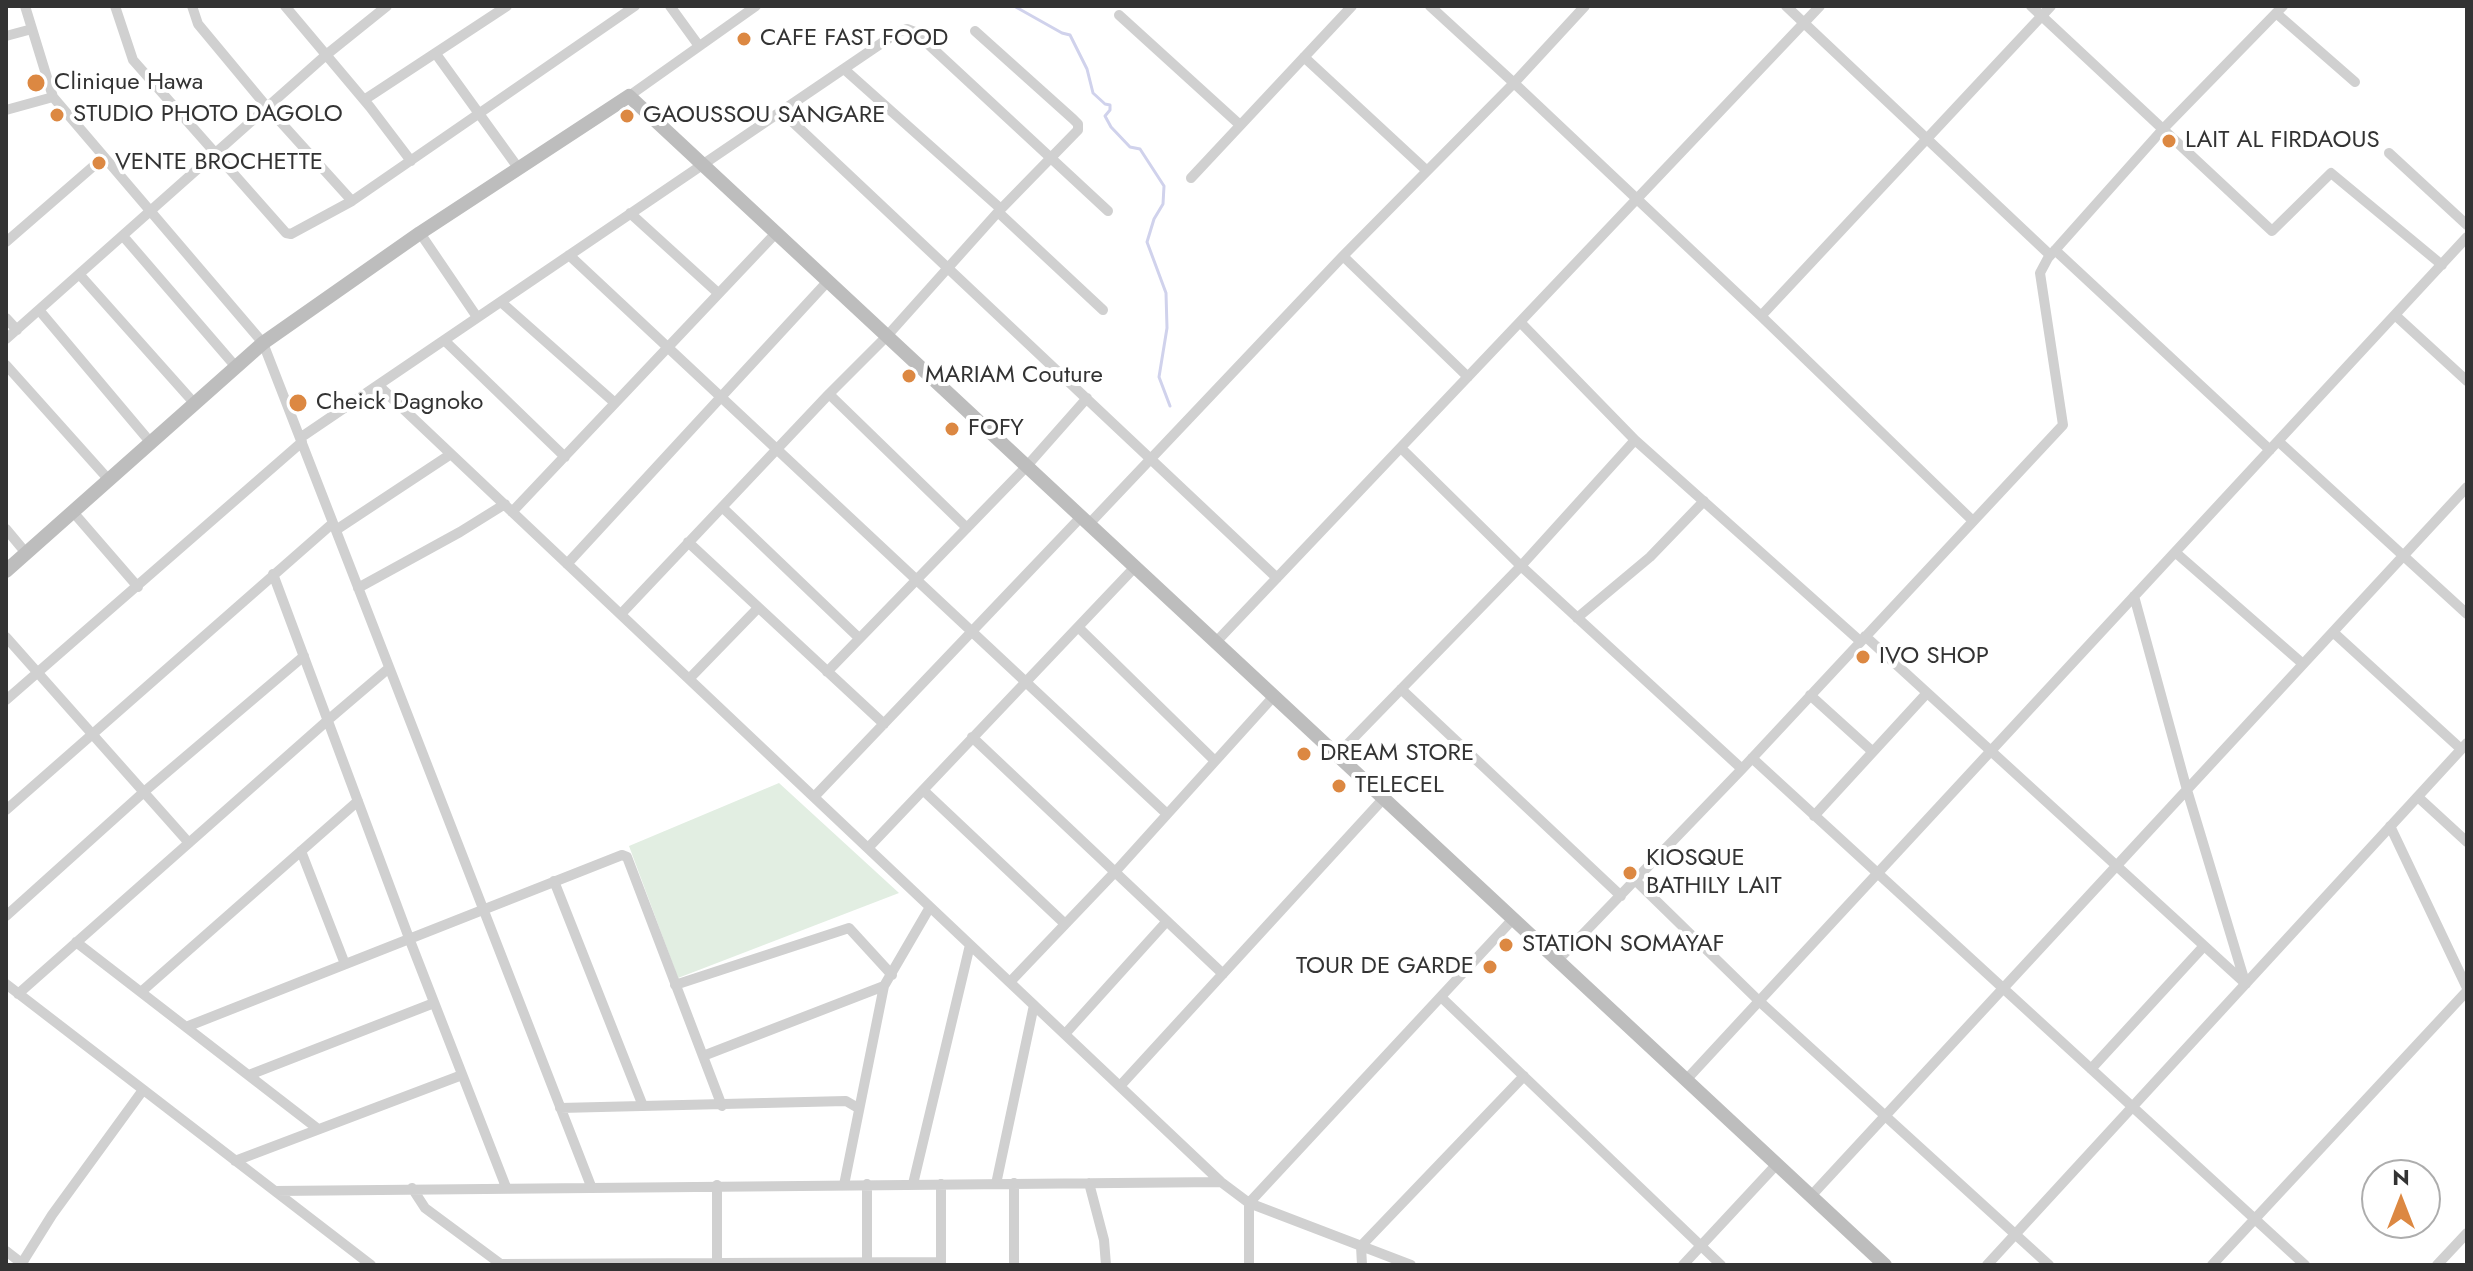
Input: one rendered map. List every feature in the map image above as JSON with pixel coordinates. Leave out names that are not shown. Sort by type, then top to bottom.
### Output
[{"type":"main road","points":[[6,571],[263,343],[420,233],[629,96],[1885,1265]]},
{"type":"street","points":[[25,6],[53,97],[263,343],[591,1186]]},
{"type":"street","points":[[115,6],[133,60],[286,233],[296,232],[352,201],[635,6]]},
{"type":"street","points":[[192,6],[198,24],[267,107],[352,201]]},
{"type":"street","points":[[285,6],[411,161]]},
{"type":"street","points":[[6,339],[326,55],[387,6]]},
{"type":"street","points":[[364,100],[507,6]]},
{"type":"street","points":[[670,6],[699,46]]},
{"type":"street","points":[[629,96],[756,6]]},
{"type":"street","points":[[1191,178],[1352,6]]},
{"type":"street","points":[[1430,6],[1761,316],[1973,521]]},
{"type":"street","points":[[814,797],[972,632],[1151,459],[1585,6]]},
{"type":"street","points":[[1786,6],[2053,252],[2467,614]]},
{"type":"street","points":[[1216,642],[1820,6]]},
{"type":"street","points":[[2031,6],[2272,231],[2331,173],[2442,265]]},
{"type":"street","points":[[1761,316],[2051,6]]},
{"type":"street","points":[[1558,960],[1742,769],[2063,425],[2040,273],[2053,252],[2163,129],[2279,10],[2355,82]]},
{"type":"street","points":[[1119,15],[1240,125]]},
{"type":"street","points":[[6,36],[32,29]]},
{"type":"street","points":[[6,700],[138,587],[301,440],[898,32],[907,29],[915,32],[1108,211]]},
{"type":"street","points":[[621,614],[887,336],[999,210],[1078,130],[1078,124],[975,31]]},
{"type":"street","points":[[436,54],[519,169]]},
{"type":"street","points":[[1304,57],[1426,170]]},
{"type":"street","points":[[844,69],[1103,310]]},
{"type":"street","points":[[6,110],[53,97]]},
{"type":"street","points":[[781,111],[1277,578]]},
{"type":"street","points":[[2389,153],[2467,225]]},
{"type":"street","points":[[6,242],[104,157]]},
{"type":"street","points":[[630,213],[718,293]]},
{"type":"street","points":[[420,233],[477,317]]},
{"type":"street","points":[[358,588],[508,508],[565,457],[776,233]]},
{"type":"street","points":[[123,236],[236,367]]},
{"type":"street","points":[[1686,1080],[2467,237]]},
{"type":"street","points":[[569,255],[1167,814]]},
{"type":"street","points":[[1343,256],[1468,377]]},
{"type":"street","points":[[80,275],[195,404]]},
{"type":"street","points":[[567,564],[828,281]]},
{"type":"street","points":[[501,302],[615,403]]},
{"type":"street","points":[[39,310],[151,443]]},
{"type":"street","points":[[2395,315],[2467,381]]},
{"type":"street","points":[[6,318],[17,330]]},
{"type":"street","points":[[1520,322],[1635,440],[1927,693],[2246,984]]},
{"type":"street","points":[[444,340],[565,457]]},
{"type":"street","points":[[6,365],[109,480]]},
{"type":"street","points":[[378,385],[1221,1182],[1249,1203],[1411,1265]]},
{"type":"street","points":[[829,394],[967,528]]},
{"type":"street","points":[[827,672],[1026,467],[1087,398]]},
{"type":"street","points":[[1337,755],[1521,566],[1635,440]]},
{"type":"street","points":[[1401,448],[1521,566],[1742,769]]},
{"type":"street","points":[[6,810],[273,574],[334,527],[451,454]]},
{"type":"street","points":[[1811,1196],[2467,487]]},
{"type":"street","points":[[1577,618],[1650,557],[1704,501]]},
{"type":"street","points":[[722,507],[859,638]]},
{"type":"street","points":[[73,512],[138,587]]},
{"type":"street","points":[[6,529],[26,553]]},
{"type":"street","points":[[688,542],[884,724]]},
{"type":"street","points":[[2175,552],[2303,664]]},
{"type":"street","points":[[868,848],[1135,567]]},
{"type":"street","points":[[273,574],[506,1187]]},
{"type":"street","points":[[2134,596],[2187,790],[2246,984]]},
{"type":"street","points":[[689,679],[758,608]]},
{"type":"street","points":[[1078,627],[1215,761]]},
{"type":"street","points":[[1987,1265],[2464,746],[2333,632]]},
{"type":"street","points":[[6,637],[189,843]]},
{"type":"street","points":[[6,916],[145,791],[304,656]]},
{"type":"street","points":[[18,994],[389,668]]},
{"type":"street","points":[[1401,689],[1621,896]]},
{"type":"street","points":[[1814,816],[1927,693]]},
{"type":"street","points":[[1810,695],[1873,752]]},
{"type":"street","points":[[1010,982],[1115,872],[1274,696]]},
{"type":"street","points":[[972,737],[1223,974]]},
{"type":"street","points":[[1752,758],[2305,1265]]},
{"type":"street","points":[[923,790],[1064,923]]},
{"type":"street","points":[[2418,797],[2467,842]]},
{"type":"street","points":[[1120,1086],[1384,798]]},
{"type":"street","points":[[141,992],[358,801]]},
{"type":"street","points":[[2212,1265],[2467,989],[2390,826]]},
{"type":"street","points":[[301,851],[345,964]]},
{"type":"street","points":[[186,1027],[616,856],[627,857],[722,1106]]},
{"type":"street","points":[[554,881],[643,1106]]},
{"type":"street","points":[[1636,881],[1759,1001],[2049,1265]]},
{"type":"street","points":[[844,1185],[884,986],[930,907]]},
{"type":"street","points":[[1249,1265],[1249,1203],[1513,919]]},
{"type":"street","points":[[1065,1034],[1167,921]]},
{"type":"street","points":[[675,985],[849,928],[892,975]]},
{"type":"street","points":[[76,942],[318,1129]]},
{"type":"street","points":[[913,1184],[970,945]]},
{"type":"street","points":[[2091,1069],[2204,946]]},
{"type":"street","points":[[6,984],[371,1265]]},
{"type":"street","points":[[703,1056],[884,986]]},
{"type":"street","points":[[1441,997],[1721,1265]]},
{"type":"street","points":[[249,1075],[434,1003]]},
{"type":"street","points":[[996,1184],[1034,1005]]},
{"type":"street","points":[[235,1161],[462,1075]]},
{"type":"street","points":[[1362,1265],[1361,1246],[1524,1076]]},
{"type":"street","points":[[6,1251],[23,1264],[52,1215],[143,1090]]},
{"type":"street","points":[[560,1108],[846,1101],[858,1108]]},
{"type":"street","points":[[1683,1265],[1777,1164]]},
{"type":"street","points":[[275,1191],[1221,1182]]},
{"type":"street","points":[[1014,1183],[1014,1265]]},
{"type":"street","points":[[1089,1183],[1104,1240],[1106,1265]]},
{"type":"street","points":[[867,1184],[867,1264]]},
{"type":"street","points":[[412,1188],[425,1208],[502,1265],[941,1264],[941,1184]]},
{"type":"street","points":[[717,1185],[717,1263]]},
{"type":"street","points":[[2437,1265],[2467,1233]]},
{"type":"street","points":[[351,1250],[351,1265]]},
{"type":"shaded area","points":[[779,783],[899,893],[678,978],[629,846]]},
{"type":"waterway","points":[[1014,6],[1070,35],[1087,69],[1093,93],[1110,105],[1105,116],[1111,127],[1130,147],[1140,149],[1164,186],[1163,204],[1154,219],[1147,242],[1166,293],[1167,328],[1159,377],[1170,406]]},
{"type":"place","name":"CAFE FAST FOOD","points":[[744,39]]},
{"type":"place","name":"Clinique Hawa","points":[[36,83]]},
{"type":"place","name":"STUDIO PHOTO DAGOLO","points":[[57,115]]},
{"type":"place","name":"GAOUSSOU SANGARE","points":[[627,116]]},
{"type":"place","name":"LAIT AL FIRDAOUS","points":[[2169,141]]},
{"type":"place","name":"VENTE BROCHETTE","points":[[99,163]]},
{"type":"place","name":"MARIAM Couture","points":[[909,376]]},
{"type":"place","name":"Cheick Dagnoko","points":[[298,403]]},
{"type":"place","name":"FOFY","points":[[952,429]]},
{"type":"place","name":"IVO SHOP","points":[[1863,657]]},
{"type":"place","name":"DREAM STORE","points":[[1304,754]]},
{"type":"place","name":"TELECEL","points":[[1339,786]]},
{"type":"place","name":"KIOSQUE BATHILY LAIT","points":[[1630,873]]},
{"type":"place","name":"STATION SOMAYAF","points":[[1506,945]]},
{"type":"place","name":"TOUR DE GARDE","points":[[1490,967]]}]
